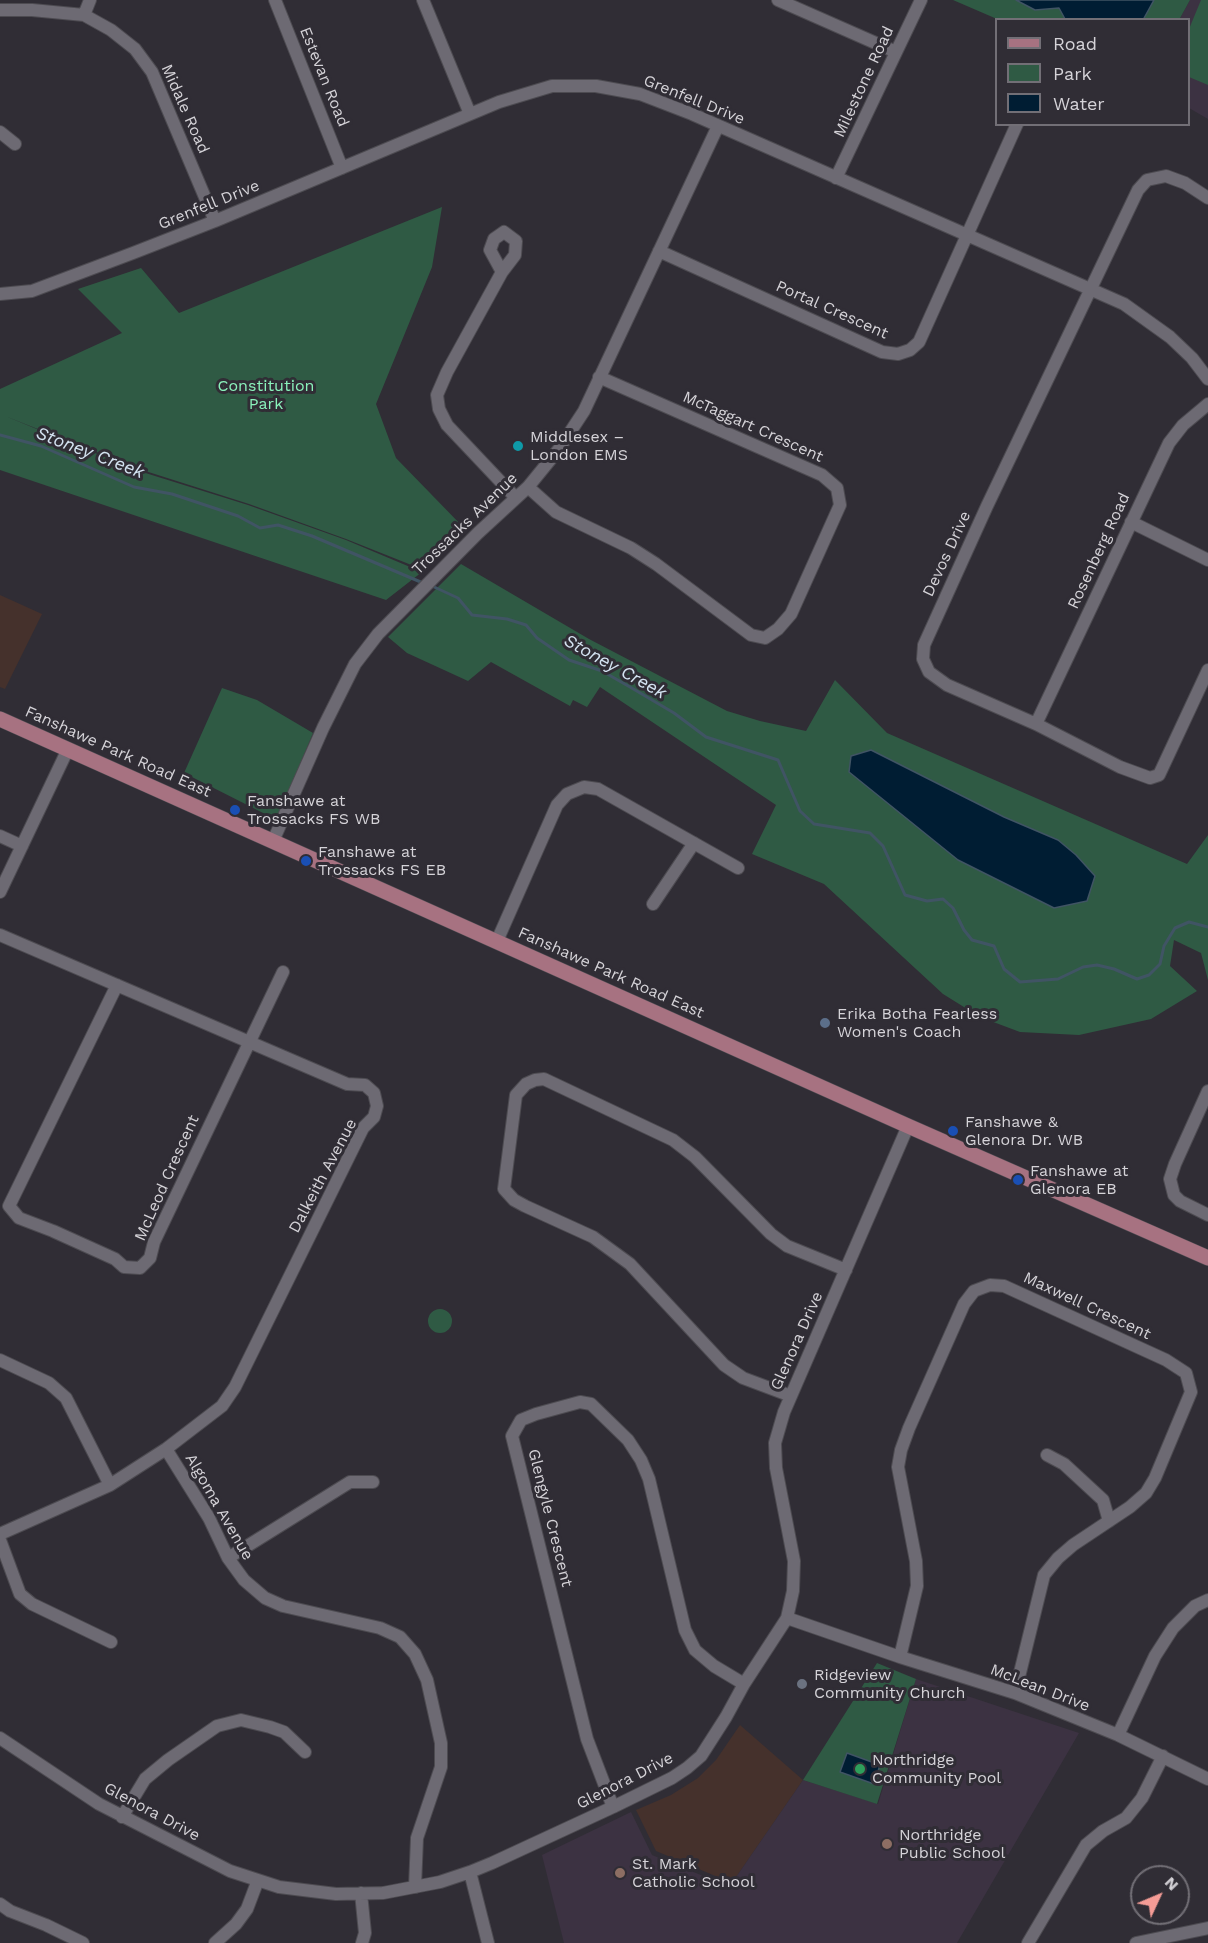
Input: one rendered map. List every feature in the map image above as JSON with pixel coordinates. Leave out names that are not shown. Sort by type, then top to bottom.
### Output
[{"type":"main road","name":"Fanshawe Park Road East","points":[[0,718],[908,1126],[1208,1258]]},
{"type":"street","points":[[84,15],[90,0]]},
{"type":"street","name":"Estevan Road","points":[[274,0],[342,168]]},
{"type":"street","points":[[423,0],[470,114]]},
{"type":"street","points":[[778,0],[896,52]]},
{"type":"street","name":"Milestone Road","points":[[836,178],[921,0]]},
{"type":"street","name":"Midale Road","points":[[0,10],[32,10],[84,15],[111,30],[135,49],[152,72],[215,221]]},
{"type":"street","name":"Grenfell Drive","points":[[0,294],[32,291],[215,221],[499,102],[552,86],[596,86],[640,94],[718,126],[1124,304],[1158,327],[1192,358],[1208,379]]},
{"type":"street","name":"Trossacks Avenue","points":[[273,841],[322,728],[349,673],[378,634],[409,601],[528,487],[566,440],[584,411],[718,126]]},
{"type":"street","points":[[967,236],[1016,126]]},
{"type":"street","points":[[0,132],[15,144]]},
{"type":"street","name":"Devos Drive","points":[[1208,198],[1185,183],[1167,176],[1147,180],[1138,190],[924,645],[923,659],[929,672],[937,680],[1036,724],[1120,767],[1140,775],[1156,777],[1208,670]]},
{"type":"street","name":"Portal Crescent","points":[[659,251],[882,352],[898,354],[910,350],[919,342],[967,236]]},
{"type":"street","points":[[502,272],[447,372],[437,395],[439,409],[447,425],[516,498]]},
{"type":"street","name":"McTaggart Crescent","points":[[528,487],[556,512],[631,548],[656,564],[751,635],[765,638],[778,629],[791,614],[840,506],[837,488],[822,475],[598,377]]},
{"type":"street","name":"Rosenberg Road","points":[[1036,724],[1169,443],[1183,425],[1208,404]]},
{"type":"street","points":[[1131,522],[1208,560]]},
{"type":"street","points":[[0,892],[68,749]]},
{"type":"street","points":[[497,941],[557,805],[567,794],[584,787],[598,789],[738,868]]},
{"type":"street","points":[[0,836],[22,846]]},
{"type":"street","points":[[653,904],[694,843]]},
{"type":"street","name":"Dalkeith Avenue","points":[[0,935],[347,1084],[365,1085],[374,1093],[377,1106],[374,1117],[363,1128],[235,1387],[222,1406],[166,1449],[110,1485],[0,1534]]},
{"type":"street","name":"McLeod Crescent","points":[[117,985],[9,1206],[19,1218],[115,1259],[124,1267],[140,1268],[150,1258],[154,1242],[283,972]]},
{"type":"street","points":[[791,1396],[743,1378],[724,1365],[630,1264],[593,1237],[525,1206],[514,1200],[504,1190],[516,1095],[526,1084],[543,1079],[673,1140],[695,1157],[771,1234],[788,1246],[846,1270]]},
{"type":"street","points":[[1208,1091],[1174,1164],[1170,1179],[1171,1187],[1180,1201],[1208,1215]]},
{"type":"street","name":"Glenora Drive","points":[[0,1738],[99,1804],[230,1871],[279,1887],[336,1894],[383,1893],[440,1882],[470,1872],[672,1778],[701,1756],[787,1618],[793,1591],[794,1561],[776,1468],[775,1443],[791,1396],[908,1126]]},
{"type":"street","name":"Maxwell Crescent","points":[[900,1657],[917,1586],[916,1561],[898,1467],[902,1450],[909,1428],[964,1304],[974,1291],[990,1284],[1004,1286],[1166,1360],[1186,1373],[1191,1392],[1155,1478],[1146,1493],[1073,1545],[1044,1575],[1015,1693]]},
{"type":"street","points":[[0,1360],[49,1383],[66,1398],[110,1485]]},
{"type":"street","name":"Glengyle Crescent","points":[[613,1807],[587,1739],[512,1436],[521,1420],[536,1413],[580,1402],[591,1404],[628,1440],[641,1460],[649,1479],[685,1630],[694,1650],[714,1666],[744,1684]]},
{"type":"street","name":"Algoma Avenue","points":[[166,1449],[209,1518],[228,1558],[244,1580],[265,1598],[283,1606],[380,1628],[400,1636],[415,1654],[427,1680],[441,1743],[441,1767],[417,1838],[416,1887]]},
{"type":"street","points":[[1047,1455],[1064,1464],[1104,1500],[1109,1521]]},
{"type":"street","points":[[228,1558],[350,1482],[373,1482]]},
{"type":"street","points":[[0,1540],[20,1594],[32,1605],[111,1642]]},
{"type":"street","points":[[1118,1735],[1155,1656],[1173,1628],[1195,1606],[1208,1600]]},
{"type":"street","name":"McLean Drive","points":[[787,1618],[1015,1693],[1118,1735],[1208,1779]]},
{"type":"street","points":[[122,1817],[145,1779],[217,1726],[241,1720],[270,1726],[284,1732],[305,1752]]},
{"type":"street","points":[[1034,1941],[1086,1845],[1103,1831],[1126,1818],[1142,1798],[1163,1756]]},
{"type":"street","points":[[470,1872],[488,1943]]},
{"type":"street","points":[[215,1943],[236,1924],[247,1909],[258,1880]]},
{"type":"street","points":[[361,1893],[365,1933],[362,1943]]},
{"type":"street","points":[[0,1904],[10,1911],[83,1943]]},
{"type":"street","points":[[1136,1943],[1208,1928]]},
{"type":"shaded area","points":[[1190,0],[1208,0],[1208,119],[1190,109],[1190,18],[1180,18]]},
{"type":"shaded area","points":[[0,595],[42,614],[5,689],[0,687]]},
{"type":"shaded area","name":"Northridge Public School","points":[[916,1679],[1079,1733],[957,1943],[564,1943],[542,1855],[631,1812],[652,1855],[735,1889],[732,1883],[803,1780],[878,1804]]},
{"type":"shaded area","points":[[740,1725],[803,1780],[732,1883],[656,1851],[636,1810],[671,1795],[698,1778],[716,1760]]},
{"type":"green space","points":[[953,0],[1190,0],[1180,18],[995,18]]},
{"type":"green space","points":[[1201,0],[1208,0],[1208,85],[1190,77],[1190,27]]},
{"type":"green space","name":"Constitution Park","points":[[442,207],[432,267],[376,404],[396,458],[465,529],[424,570],[346,539],[249,504],[139,469],[5,416],[139,471],[248,505],[346,540],[422,572],[386,600],[0,470],[0,389],[122,333],[78,289],[141,268],[179,313]]},
{"type":"green space","points":[[461,564],[589,639],[727,711],[806,731],[835,680],[887,733],[1187,864],[1208,835],[1208,980],[1201,953],[1174,940],[1170,966],[1197,991],[1151,1019],[1079,1035],[1020,1032],[980,1017],[943,994],[824,884],[752,854],[776,805],[600,687],[587,707],[573,700],[570,706],[491,662],[468,681],[407,653],[388,637]],"holes":[[[851,756],[1058,840],[1076,855],[1094,876],[880,795],[850,772]]]},
{"type":"green space","points":[[222,688],[257,700],[313,733],[278,817],[270,820],[271,817],[184,773]]},
{"type":"green space","points":[[440,1309],[445,1310],[451,1316],[451,1326],[445,1332],[440,1333],[435,1332],[429,1326],[428,1321],[429,1316],[435,1310]]},
{"type":"green space","points":[[877,1663],[916,1679],[877,1804],[803,1780]]},
{"type":"water","points":[[1016,0],[1154,0],[1144,18],[1064,18],[1059,8],[1035,10]]},
{"type":"water","points":[[871,750],[1004,817],[1058,840],[1076,855],[1095,876],[1087,901],[1054,908],[958,860],[849,772],[851,756]]},
{"type":"water","name":"Northridge Community Pool","points":[[847,1753],[880,1765],[874,1784],[840,1772]]},
{"type":"waterway","name":"Stoney Creek","points":[[0,435],[41,446],[134,487],[172,494],[238,516],[260,528],[278,525],[312,536],[423,583]]},
{"type":"waterway","name":"Stoney Creek","points":[[432,586],[458,598],[472,615],[507,619],[526,625],[537,638],[569,660],[602,671],[674,713],[706,737],[778,760],[800,811],[814,824],[870,833],[883,846],[905,895],[927,901],[943,899],[953,908],[972,940],[994,946],[1004,969],[1020,982],[1058,979],[1083,967],[1097,965],[1114,969],[1137,979],[1149,975],[1160,964],[1164,946],[1175,928],[1189,922],[1208,927]]},
{"type":"place","name":"Middlesex – London EMS","points":[[518,446]]},
{"type":"place","name":"Fanshawe at Trossacks FS WB","points":[[235,810]]},
{"type":"place","name":"Fanshawe at Trossacks FS EB","points":[[306,861]]},
{"type":"place","name":"Erika Botha Fearless Women's Coach","points":[[825,1023]]},
{"type":"place","name":"Fanshawe & Glenora Dr. WB","points":[[953,1131]]},
{"type":"place","name":"Fanshawe at Glenora EB","points":[[1018,1180]]},
{"type":"place","name":"Ridgeview Community Church","points":[[802,1684]]},
{"type":"place","name":"Northridge Community Pool","points":[[860,1769]]},
{"type":"place","name":"Northridge Public School","points":[[887,1844]]},
{"type":"place","name":"St. Mark Catholic School","points":[[620,1873]]}]
